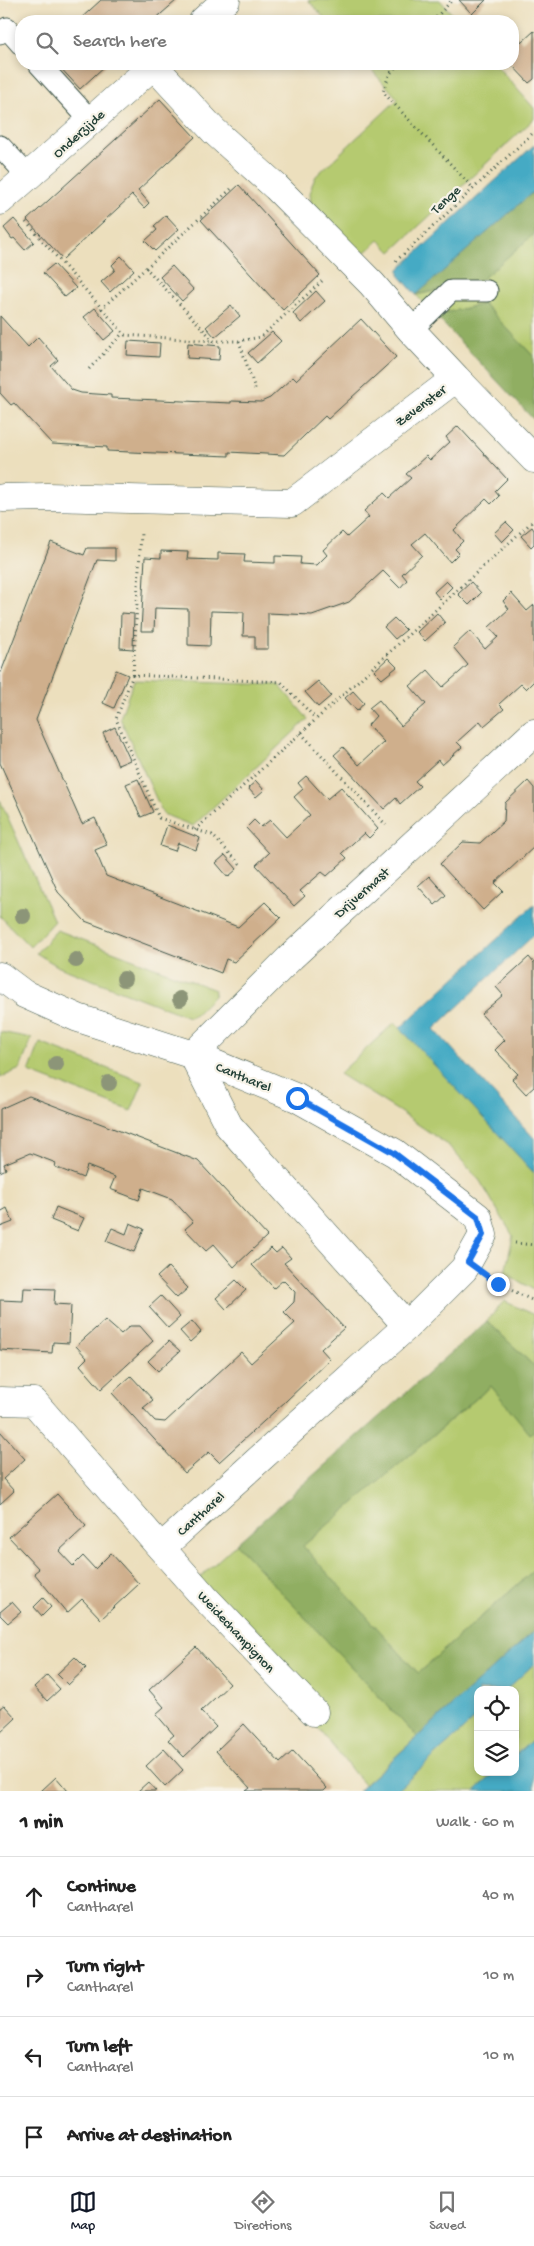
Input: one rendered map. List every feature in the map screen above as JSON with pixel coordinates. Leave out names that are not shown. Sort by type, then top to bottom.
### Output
[{"type":"street","points":[[209,15],[226,0]]},
{"type":"street","name":"Onderzijde","points":[[2,199],[147,70]]},
{"type":"street","name":"Zevenster","points":[[1,499],[292,503],[456,378],[410,330],[372,284],[255,167],[214,131],[159,70]]},
{"type":"street","points":[[456,378],[534,459]]},
{"type":"street","name":"Drijvermast","points":[[193,1056],[291,957],[534,733]]},
{"type":"street","name":"Cantharel","points":[[0,976],[12,994],[193,1056],[297,1098],[394,1153],[478,1217],[483,1235],[464,1269],[407,1326],[161,1548]]},
{"type":"street","name":"Cantharel","points":[[193,1056],[229,1126],[407,1326]]},
{"type":"street","points":[[0,1401],[34,1402],[161,1548]]},
{"type":"street","name":"Weidechampignon","points":[[161,1548],[206,1599],[314,1712]]},
{"type":"lane","points":[[0,33],[7,28],[15,37]]},
{"type":"lane","points":[[44,70],[91,121]]},
{"type":"lane","points":[[0,146],[29,177]]},
{"type":"lane","points":[[410,330],[451,292],[487,291]]},
{"type":"path","points":[[438,15],[452,0]]},
{"type":"path","points":[[393,70],[389,75],[384,92],[473,188]]},
{"type":"path","name":"Tenge","points":[[372,284],[534,132]]},
{"type":"path","points":[[101,309],[255,167]]},
{"type":"path","points":[[2,199],[125,335],[214,341],[239,341],[262,337],[346,260]]},
{"type":"path","points":[[146,268],[214,341]]},
{"type":"path","points":[[89,368],[123,333]]},
{"type":"path","points":[[239,341],[255,389]]},
{"type":"path","points":[[142,500],[133,675],[116,719],[159,818],[212,835],[240,864]]},
{"type":"path","points":[[195,830],[534,520]]},
{"type":"path","points":[[133,675],[281,682],[316,719]]},
{"type":"path","points":[[301,733],[409,849]]},
{"type":"path","points":[[468,1262],[498,1284],[534,1301]]},
{"type":"green space","points":[[308,0],[440,0],[453,15],[322,15]]},
{"type":"green space","points":[[371,70],[500,70],[534,108],[534,119],[391,252],[379,240],[365,253],[360,249],[349,248],[312,209],[310,194],[316,176],[398,99]]},
{"type":"green space","points":[[534,191],[534,234],[481,280],[416,295]]},
{"type":"green space","points":[[534,202],[534,357],[484,304],[435,315],[416,295],[454,287]]},
{"type":"green space","points":[[484,304],[534,357],[534,420],[435,315]]},
{"type":"green space","points":[[134,680],[279,685],[308,719],[193,826],[163,814],[120,718]]},
{"type":"green space","points":[[0,800],[54,921],[30,947],[0,916]]},
{"type":"green space","points":[[57,930],[215,990],[214,996],[197,1013],[189,1017],[59,967],[36,953]]},
{"type":"green space","points":[[395,1022],[534,1173],[534,1290],[505,1273],[513,1236],[480,1181],[448,1145],[339,1074]]},
{"type":"green space","points":[[0,1032],[32,1038],[20,1069],[0,1078]]},
{"type":"green space","points":[[40,1043],[143,1082],[131,1111],[29,1072]]},
{"type":"green space","points":[[504,1301],[534,1315],[534,1366],[487,1321]]},
{"type":"green space","points":[[487,1321],[534,1366],[534,1430],[530,1434],[491,1386],[303,1546],[418,1673],[534,1570],[534,1631],[417,1737],[236,1544]]},
{"type":"green space","points":[[491,1386],[530,1433],[534,1430],[534,1570],[418,1673],[302,1546]]},
{"type":"green space","points":[[236,1544],[417,1737],[364,1785],[198,1579]]},
{"type":"green space","points":[[534,1664],[534,1739],[519,1752],[519,1686],[510,1686]]},
{"type":"green space","points":[[474,1720],[474,1776],[492,1776],[475,1791],[396,1791]]},
{"type":"water","points":[[534,145],[534,191],[416,295],[399,275],[399,269]]},
{"type":"water","points":[[534,905],[534,935],[434,1029],[534,1138],[534,1173],[400,1028]]},
{"type":"water","points":[[534,1631],[534,1664],[510,1686],[474,1686],[474,1720],[396,1791],[358,1791]]},
{"type":"water","points":[[534,1739],[534,1791],[475,1791],[492,1776],[519,1776],[519,1752]]},
{"type":"building","points":[[101,0],[177,0],[160,15],[85,15]]},
{"type":"building","points":[[459,0],[486,0],[472,14]]},
{"type":"building","points":[[534,31],[534,79],[529,83],[517,70],[519,70],[519,39],[522,42]]},
{"type":"building","points":[[63,70],[101,70],[80,89]]},
{"type":"building","points":[[160,99],[195,137],[138,190],[149,203],[144,208],[132,195],[63,259],[27,220]]},
{"type":"building","points":[[239,185],[320,275],[283,310],[201,220]]},
{"type":"building","points":[[166,215],[179,229],[155,251],[145,241],[157,230],[154,226]]},
{"type":"building","points":[[14,219],[34,242],[25,250],[14,238],[12,239],[4,228]]},
{"type":"building","points":[[121,256],[134,270],[110,292],[101,282],[114,271],[115,269],[112,265]]},
{"type":"building","points":[[54,264],[76,288],[65,297],[43,273]]},
{"type":"building","points":[[172,266],[194,290],[182,301],[160,277]]},
{"type":"building","points":[[316,291],[325,301],[301,323],[293,313]]},
{"type":"building","points":[[231,305],[240,316],[215,337],[206,327]]},
{"type":"building","points":[[95,308],[115,331],[104,340],[84,317]]},
{"type":"building","points":[[0,316],[28,347],[38,337],[58,360],[51,366],[72,390],[81,393],[111,395],[111,398],[231,403],[231,401],[261,402],[270,398],[293,377],[296,380],[361,319],[396,357],[328,419],[325,416],[284,455],[229,452],[229,456],[107,451],[107,447],[52,444],[14,403],[11,405],[0,393]]},
{"type":"building","points":[[272,332],[281,341],[257,363],[248,353]]},
{"type":"building","points":[[128,341],[160,343],[159,357],[127,355]]},
{"type":"building","points":[[188,343],[220,346],[219,360],[187,358]]},
{"type":"building","points":[[458,426],[507,479],[495,491],[499,496],[491,504],[486,499],[454,530],[463,541],[455,549],[459,553],[450,562],[425,533],[412,544],[422,555],[402,574],[407,580],[400,588],[383,571],[349,602],[312,615],[268,613],[268,649],[255,649],[255,636],[243,636],[244,612],[211,611],[210,646],[188,645],[188,609],[155,608],[154,631],[141,631],[145,557],[161,558],[161,551],[188,552],[187,559],[218,560],[218,553],[245,554],[244,562],[275,563],[275,556],[301,557],[300,564],[317,565],[327,555],[323,550],[342,532],[347,537],[369,517],[364,511],[384,493],[389,498],[411,478],[406,474],[426,456],[430,460],[450,442],[446,437]]},
{"type":"building","points":[[506,522],[514,530],[502,542],[494,533]]},
{"type":"building","points":[[532,527],[534,530],[534,544],[531,547],[521,536]]},
{"type":"building","points":[[51,542],[84,555],[87,548],[115,548],[115,561],[97,560],[36,720],[82,824],[95,818],[107,845],[95,850],[106,876],[238,927],[265,902],[281,918],[234,962],[226,959],[221,973],[85,921],[58,892],[0,763],[0,675]]},
{"type":"building","points":[[446,581],[452,587],[440,599],[434,592]]},
{"type":"building","points":[[471,582],[481,593],[469,605],[458,594]]},
{"type":"building","points":[[511,593],[527,611],[534,605],[534,681],[526,689],[521,684],[499,704],[504,709],[484,726],[480,721],[457,742],[462,747],[442,765],[438,760],[415,781],[420,786],[400,804],[396,798],[384,809],[334,755],[343,747],[359,765],[384,742],[368,725],[376,716],[369,708],[379,700],[401,726],[426,704],[410,686],[428,670],[443,687],[468,665],[453,647],[470,631],[485,649],[498,637],[489,627],[509,609],[503,601]]},
{"type":"building","points":[[121,613],[134,614],[133,649],[120,648]]},
{"type":"building","points":[[437,613],[445,623],[425,641],[417,632]]},
{"type":"building","points":[[394,618],[406,630],[395,639],[384,627]]},
{"type":"building","points":[[388,658],[397,667],[382,679],[374,671]]},
{"type":"building","points":[[116,670],[128,675],[114,708],[103,703]]},
{"type":"building","points":[[318,681],[331,696],[318,707],[305,692]]},
{"type":"building","points":[[353,691],[364,703],[357,711],[345,698]]},
{"type":"building","points":[[115,727],[130,760],[118,765],[103,733]]},
{"type":"building","points":[[306,776],[327,799],[341,787],[378,829],[369,838],[364,833],[342,853],[347,858],[327,876],[322,872],[300,891],[305,896],[294,906],[256,865],[269,853],[246,828],[254,820],[261,827],[270,820],[286,837],[310,815],[294,797],[303,789],[298,783]]},
{"type":"building","points":[[138,779],[153,812],[141,817],[126,784]]},
{"type":"building","points":[[256,781],[264,790],[256,797],[248,788]]},
{"type":"building","points":[[528,781],[534,788],[534,847],[495,883],[503,891],[483,910],[440,864],[463,842],[480,843],[504,821],[505,803]]},
{"type":"building","points":[[167,825],[200,838],[196,850],[178,843],[175,851],[160,846]]},
{"type":"building","points":[[225,855],[237,869],[228,877],[216,863]]},
{"type":"building","points":[[429,876],[446,895],[435,905],[418,886]]},
{"type":"building","points":[[529,957],[534,963],[534,1087],[526,1094],[512,1079],[518,1074],[495,1050],[505,1040],[481,1014],[503,995],[496,987]]},
{"type":"building","points":[[29,1096],[198,1161],[267,1236],[234,1267],[214,1244],[206,1251],[185,1229],[193,1222],[172,1199],[143,1188],[139,1200],[110,1189],[115,1177],[87,1166],[83,1178],[55,1167],[56,1163],[30,1153],[4,1164],[6,1169],[0,1172],[0,1109]]},
{"type":"building","points":[[56,1207],[84,1218],[78,1231],[51,1220]]},
{"type":"building","points":[[7,1208],[13,1222],[0,1227],[0,1212]]},
{"type":"building","points":[[130,1223],[144,1229],[134,1252],[106,1241],[112,1228],[126,1234]]},
{"type":"building","points":[[271,1248],[276,1253],[282,1248],[291,1258],[284,1263],[344,1328],[321,1349],[330,1359],[286,1401],[219,1462],[209,1452],[185,1473],[112,1393],[131,1376],[153,1400],[143,1408],[155,1421],[165,1422],[241,1352],[251,1363],[295,1323],[284,1312],[294,1302],[295,1292],[283,1280],[274,1288],[252,1265]]},
{"type":"building","points":[[168,1267],[188,1288],[177,1298],[157,1277]]},
{"type":"building","points":[[236,1280],[246,1290],[226,1309],[216,1298]]},
{"type":"building","points":[[24,1288],[55,1289],[54,1304],[71,1305],[69,1343],[53,1342],[52,1353],[0,1350],[0,1300],[23,1301]]},
{"type":"building","points":[[161,1296],[180,1317],[168,1328],[149,1307]]},
{"type":"building","points":[[105,1320],[121,1334],[130,1326],[140,1326],[153,1341],[101,1389],[80,1365],[87,1358],[76,1346]]},
{"type":"building","points":[[192,1321],[201,1332],[190,1342],[180,1331]]},
{"type":"building","points":[[169,1341],[180,1351],[158,1371],[148,1361]]},
{"type":"building","points":[[0,1431],[25,1459],[3,1479],[14,1491],[0,1504]]},
{"type":"building","points":[[57,1494],[86,1526],[59,1551],[73,1566],[83,1556],[95,1569],[111,1553],[139,1584],[101,1619],[82,1599],[67,1613],[34,1573],[39,1569],[9,1537]]},
{"type":"building","points":[[43,1598],[51,1607],[42,1616],[34,1607]]},
{"type":"building","points":[[12,1602],[21,1612],[8,1623],[0,1615],[0,1612]]},
{"type":"building","points":[[196,1647],[230,1684],[201,1711],[216,1727],[184,1757],[168,1740],[174,1735],[156,1714],[164,1707],[149,1690]]},
{"type":"building","points":[[75,1657],[86,1668],[68,1685],[57,1674]]},
{"type":"building","points":[[47,1675],[60,1689],[47,1701],[34,1687]]},
{"type":"building","points":[[4,1705],[16,1718],[0,1733],[0,1708]]},
{"type":"building","points":[[244,1724],[280,1763],[293,1751],[327,1788],[324,1791],[246,1791],[250,1788],[216,1751]]},
{"type":"building","points":[[164,1749],[183,1770],[165,1787],[146,1766]]},
{"type":"building","points":[[56,1777],[68,1791],[41,1791]]},
{"type":"building","points":[[148,1782],[156,1791],[138,1791]]},
{"type":"route","points":[[297,1098],[394,1153],[478,1217],[483,1235],[468,1262],[498,1284]]}]
